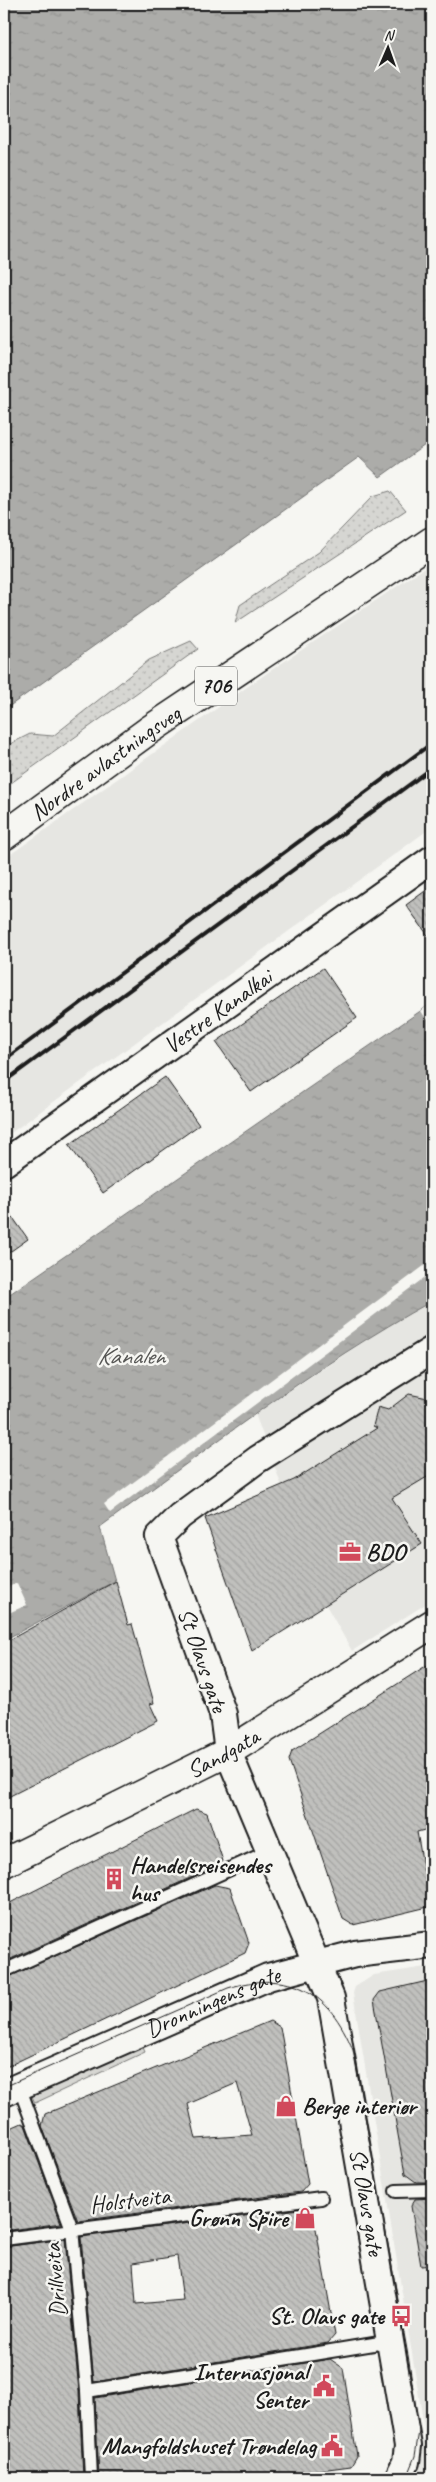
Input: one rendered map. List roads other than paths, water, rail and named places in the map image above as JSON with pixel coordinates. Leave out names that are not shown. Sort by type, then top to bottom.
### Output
[{"type":"main road","name":"Nordre avlastningsveg","points":[[4,836],[148,731],[432,541]]},
{"type":"main road","name":"Sandgata","points":[[4,1863],[228,1752],[432,1624]]},
{"type":"street","name":"Vestre Kanalkai","points":[[4,1163],[432,859]]},
{"type":"street","name":"St Olavs gate","points":[[398,2478],[406,2462],[408,2446],[392,2341],[331,1998],[318,1963],[301,1930],[228,1752],[223,1714],[159,1537],[180,1516],[258,1459],[432,1350]]},
{"type":"street","name":"Dronningens gate","points":[[11,2090],[268,1977],[355,1954],[432,1945]]},
{"type":"lane","points":[[4,1971],[270,1851]]},
{"type":"lane","name":"Drillveita","points":[[11,2090],[72,2229],[87,2391],[91,2478]]},
{"type":"lane","points":[[396,2192],[432,2190]]},
{"type":"lane","name":"Holstveita","points":[[4,2239],[321,2198]]},
{"type":"lane","points":[[87,2391],[392,2341]]},
{"type":"water","points":[[4,4],[432,4],[432,440],[380,477],[359,457],[4,710]]},
{"type":"water","name":"Kanalen","points":[[432,1003],[432,1301],[346,1352],[304,1380],[100,1527],[115,1581],[4,1640],[4,1298]]},
{"type":"tram line","points":[[4,2087],[228,1988],[270,1981],[288,1984],[305,1990],[319,1999],[332,2013],[353,2050],[409,2361],[419,2431],[415,2456],[406,2478]]},
{"type":"railway","points":[[4,1060],[432,743]]},
{"type":"railway","points":[[4,1082],[432,768]]},
{"type":"place","name":"BDO","points":[[350,1552]]},
{"type":"place","name":"Handelsreisendes hus","points":[[114,1879]]},
{"type":"place","name":"Berge interiør","points":[[286,2106]]},
{"type":"place","name":"Grønn Spire","points":[[305,2218]]},
{"type":"place","name":"St. Olavs gate","points":[[401,2316]]},
{"type":"place","name":"Internasjonal Senter","points":[[324,2386]]},
{"type":"place","name":"Mangfoldshuset Trøndelag","points":[[332,2446]]}]
